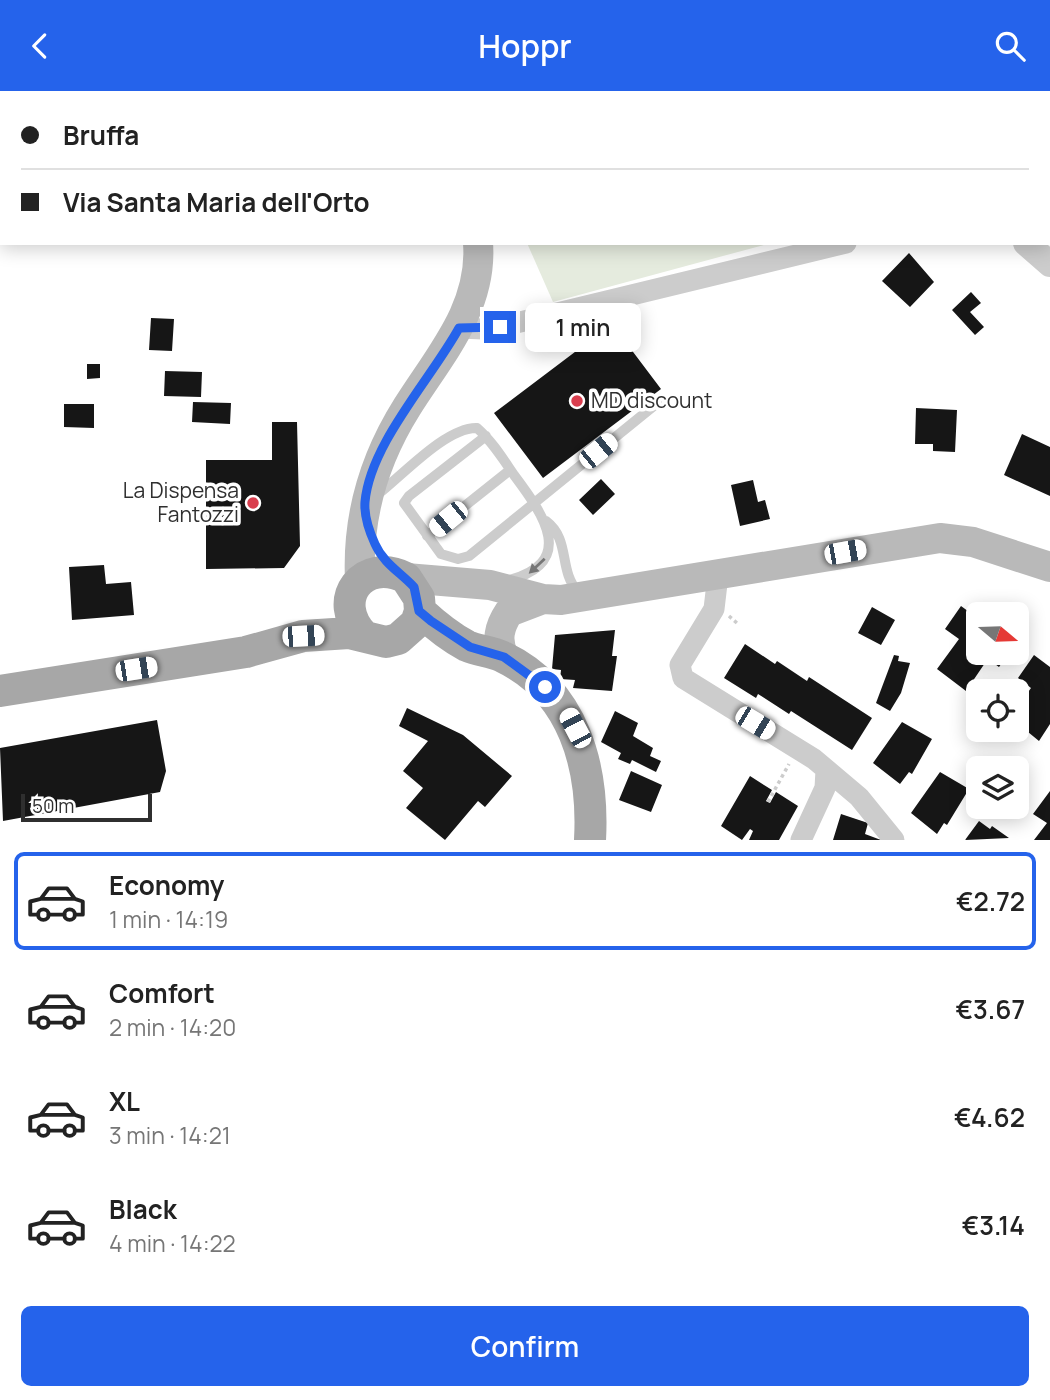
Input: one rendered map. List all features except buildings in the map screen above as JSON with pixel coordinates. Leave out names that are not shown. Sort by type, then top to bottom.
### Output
[{"type":"main road","points":[[363,635],[354,626],[354,591],[365,504],[379,459],[393,431],[459,328],[473,291],[478,245]]},
{"type":"main road","points":[[365,504],[376,546],[419,598],[416,622],[398,639]]},
{"type":"main road","points":[[303,636],[354,591],[370,573],[482,585],[543,599],[586,598],[940,538],[973,541],[1050,567]]},
{"type":"main road","points":[[419,611],[482,585]]},
{"type":"main road","points":[[504,657],[500,649],[500,631],[509,612],[543,599]]},
{"type":"main road","points":[[419,611],[470,647]]},
{"type":"main road","points":[[0,691],[246,652],[303,636],[363,635],[386,642],[398,639],[470,647],[504,657],[545,687],[575,728],[587,772],[590,840]]},
{"type":"street","points":[[459,328],[483,329],[516,323],[838,245]]},
{"type":"street","points":[[1028,245],[1050,264]]},
{"type":"street","points":[[718,575],[714,609],[685,655],[676,677],[798,749],[859,797],[894,840]]},
{"type":"street","points":[[801,840],[825,788],[826,770]]},
{"type":"lane","points":[[486,436],[409,496],[404,503],[441,554],[458,559],[469,556],[662,400]]},
{"type":"lane","points":[[365,504],[458,432],[466,428],[477,428],[486,436],[561,539],[569,581],[586,598]]},
{"type":"lane","points":[[427,536],[510,470]]},
{"type":"lane","points":[[482,585],[517,578],[540,566],[549,548],[544,519]]},
{"type":"path","points":[[731,619],[738,624]]},
{"type":"path","points":[[768,802],[787,769]]},
{"type":"shaded area","points":[[528,245],[764,245],[553,302]]},
{"type":"place","name":"MD discount","points":[[577,401]]},
{"type":"place","name":"La Dispensa Fantozzi","points":[[253,503]]},
{"type":"route","points":[[500,327],[459,328],[393,431],[379,459],[365,504],[376,546],[394,572],[406,578],[414,587],[419,598],[419,611],[454,639],[470,647],[504,657],[545,687]]}]
